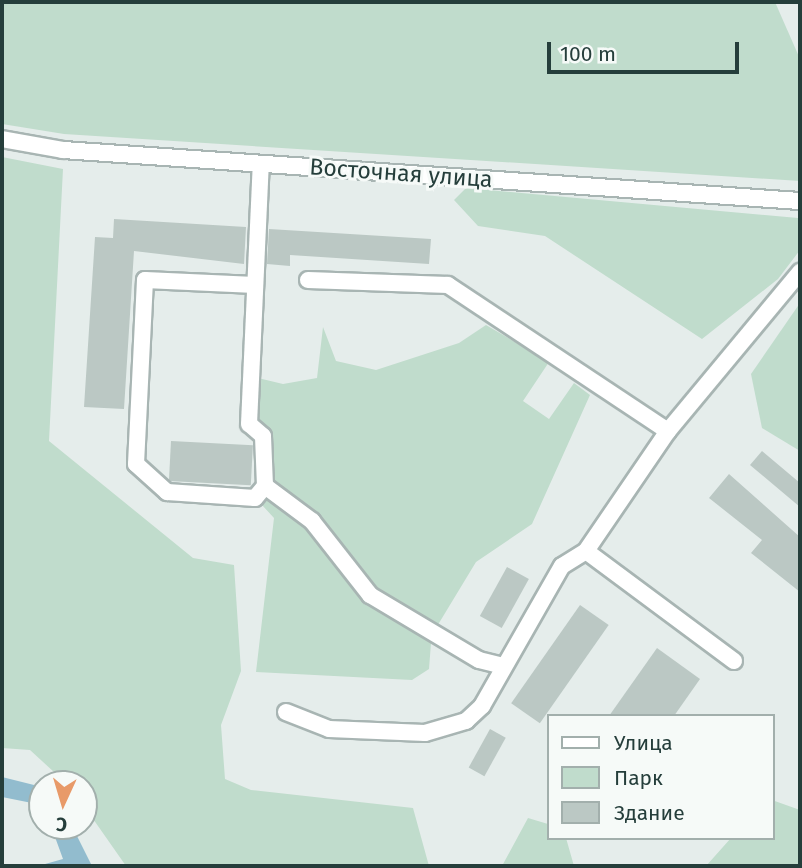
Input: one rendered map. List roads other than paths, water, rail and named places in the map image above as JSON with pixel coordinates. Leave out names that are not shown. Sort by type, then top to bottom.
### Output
[{"type":"street","name":"Восточная улица","points":[[2,139],[261,164],[800,201]]},
{"type":"street","points":[[255,285],[145,280],[136,464],[167,492],[255,498],[265,486],[262,436],[249,424],[261,164]]},
{"type":"street","points":[[286,712],[330,729],[425,733],[466,721],[482,706],[562,566],[586,551],[668,431],[800,272]]},
{"type":"street","points":[[308,280],[448,285],[668,431]]},
{"type":"street","points":[[265,486],[312,521],[370,595],[479,660],[503,667]]},
{"type":"street","points":[[586,551],[734,661]]},
{"type":"water","points":[[2,777],[28,784],[28,802],[2,797]]},
{"type":"water","points":[[56,840],[79,840],[92,866],[38,866],[63,859]]}]
